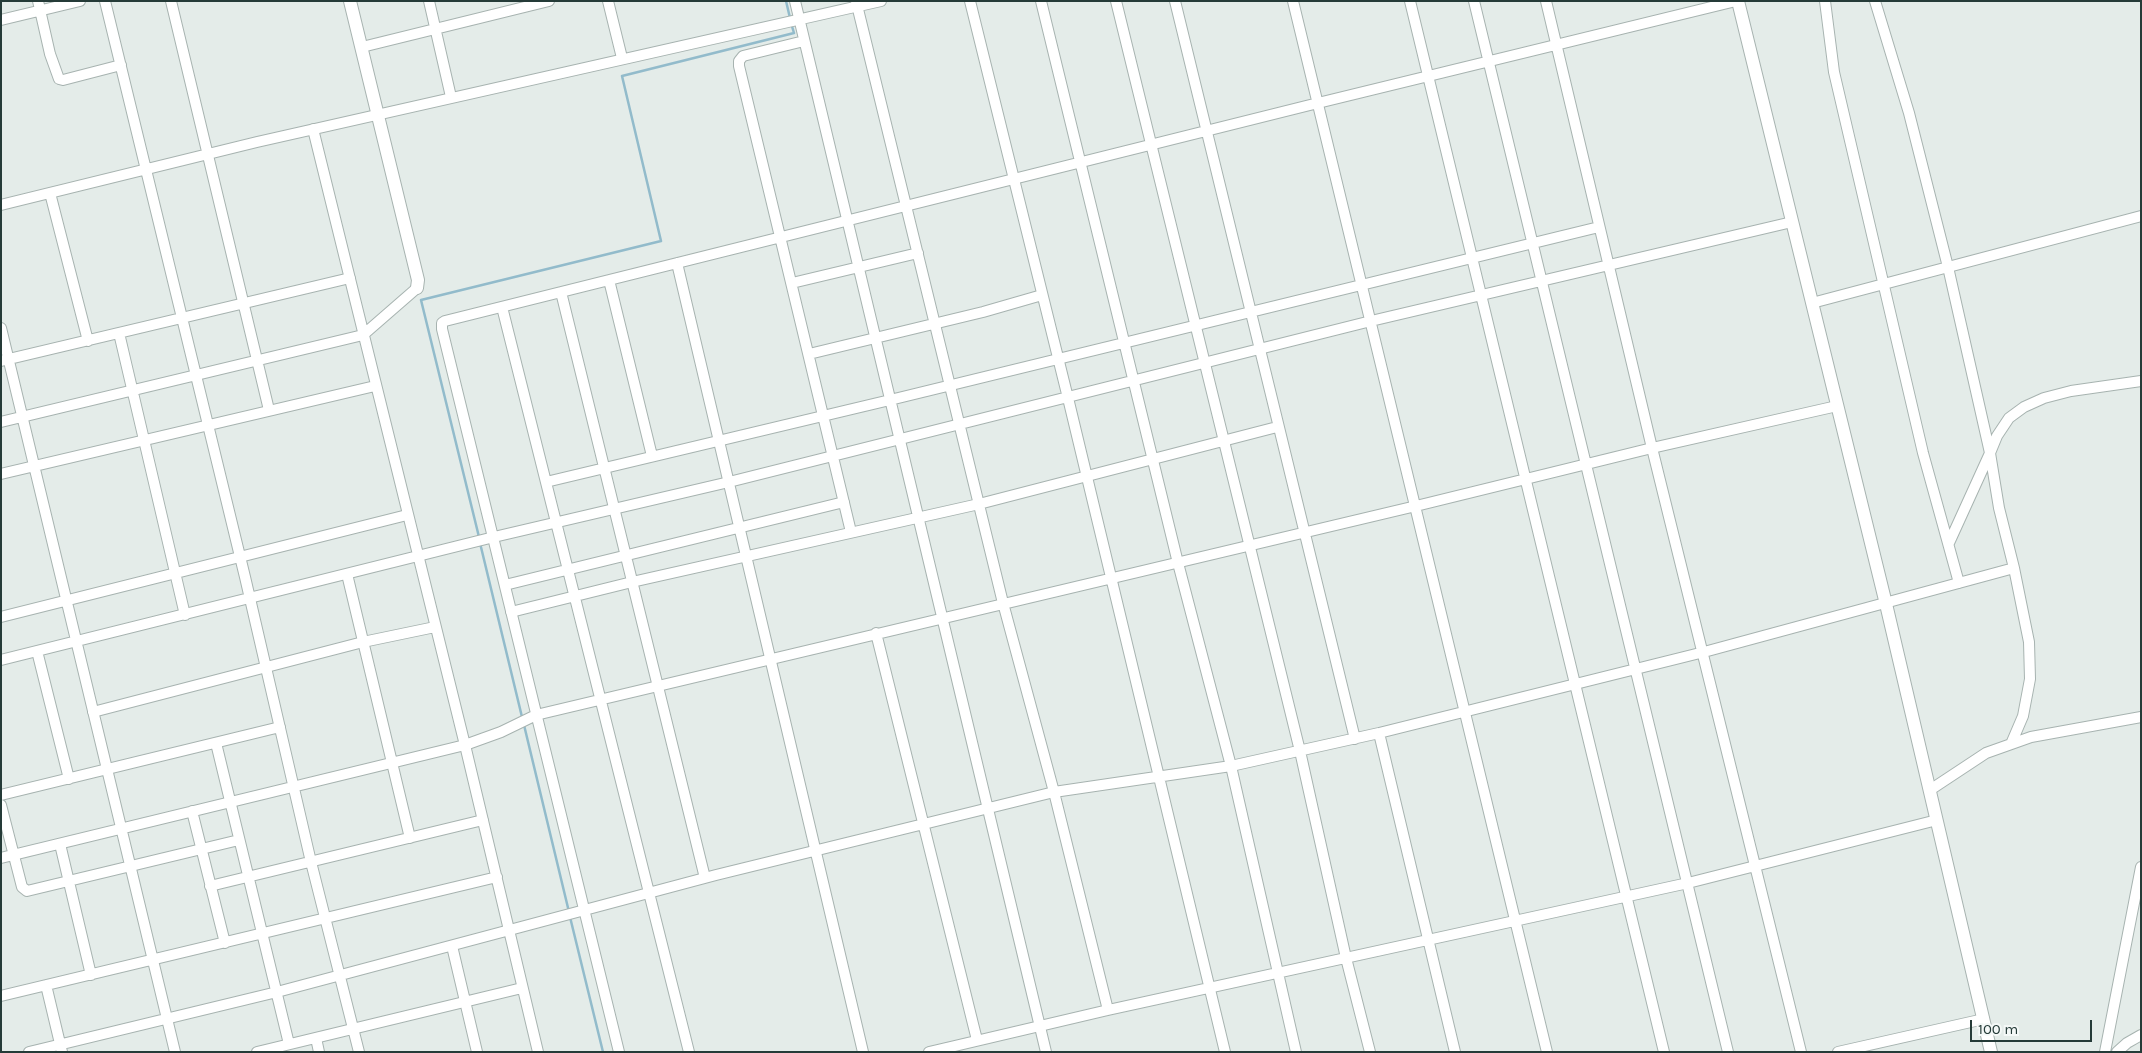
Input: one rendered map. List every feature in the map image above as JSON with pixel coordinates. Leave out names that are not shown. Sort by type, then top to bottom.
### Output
[{"type":"street","points":[[1,20],[39,6],[80,1]]},
{"type":"street","points":[[105,1],[240,556],[311,862],[359,1052]]},
{"type":"street","points":[[171,1],[269,410]]},
{"type":"street","points":[[1,422],[363,335],[417,288],[418,280],[350,1]]},
{"type":"street","points":[[429,1],[451,97]]},
{"type":"street","points":[[362,47],[549,1]]},
{"type":"street","points":[[608,1],[622,58]]},
{"type":"street","points":[[795,1],[1046,1052]]},
{"type":"street","points":[[1,205],[451,97],[799,19],[857,4],[881,1]]},
{"type":"street","points":[[970,1],[1160,777],[1224,1052]]},
{"type":"street","points":[[1041,1],[1154,458],[1178,563],[1231,766],[1296,1052]]},
{"type":"street","points":[[1116,1],[1300,751],[1346,958],[1370,1052]]},
{"type":"street","points":[[1175,1],[1354,739]]},
{"type":"street","points":[[1293,1],[1547,1052]]},
{"type":"street","points":[[1410,1],[1527,478],[1664,1052]]},
{"type":"street","points":[[1474,1],[1637,669],[1728,1052]]},
{"type":"street","points":[[1546,1],[1652,448],[1704,652],[1754,866],[1801,1052]]},
{"type":"street","points":[[619,1052],[442,323],[1318,103],[1737,1],[1886,604],[1991,1052]]},
{"type":"street","points":[[1825,1],[1834,72],[1923,453],[1959,583]]},
{"type":"street","points":[[1875,1],[1909,113],[1948,266],[1990,453],[1999,508],[2014,568],[2028,642],[2030,679],[2023,716],[2011,744]]},
{"type":"street","points":[[857,4],[1003,603],[1054,792],[1108,1010]]},
{"type":"street","points":[[39,6],[50,54],[59,79],[63,80],[120,65]]},
{"type":"street","points":[[804,41],[742,56],[739,61],[851,532]]},
{"type":"street","points":[[313,129],[497,876],[534,1051]]},
{"type":"street","points":[[50,193],[88,341]]},
{"type":"street","points":[[1812,303],[2141,216]]},
{"type":"street","points":[[1,660],[76,640],[250,599],[494,536],[729,482],[899,438],[1134,382],[1205,362],[1792,222]]},
{"type":"street","points":[[546,482],[950,386],[1599,227]]},
{"type":"street","points":[[792,283],[918,253]]},
{"type":"street","points":[[677,263],[864,1052]]},
{"type":"street","points":[[5,360],[350,278]]},
{"type":"street","points":[[609,280],[652,456]]},
{"type":"street","points":[[561,292],[705,878]]},
{"type":"street","points":[[809,354],[1042,295]]},
{"type":"street","points":[[502,307],[602,699],[689,1052]]},
{"type":"street","points":[[1,328],[5,360],[23,417],[175,1052]]},
{"type":"street","points":[[119,333],[185,615]]},
{"type":"street","points":[[1949,542],[1997,436],[2009,418],[2024,407],[2044,398],[2071,391],[2141,381]]},
{"type":"street","points":[[1,474],[144,442],[269,410],[375,386]]},
{"type":"street","points":[[1,858],[465,745],[501,732],[536,715],[1111,577],[1178,563],[1652,448],[1837,406]]},
{"type":"street","points":[[511,612],[632,582],[979,504],[1278,427]]},
{"type":"street","points":[[505,585],[844,502]]},
{"type":"street","points":[[1,617],[407,515]]},
{"type":"street","points":[[30,1052],[61,1048],[167,1019],[341,976],[705,878],[1054,792],[1231,766],[1379,734],[1704,652],[2014,568]]},
{"type":"street","points":[[347,574],[410,838]]},
{"type":"street","points":[[94,712],[363,642],[435,626]]},
{"type":"street","points":[[876,633],[978,1040]]},
{"type":"street","points":[[36,651],[69,779]]},
{"type":"street","points":[[1930,790],[1986,753],[2031,737],[2141,717]]},
{"type":"street","points":[[1,795],[280,727]]},
{"type":"street","points":[[1379,734],[1455,1052]]},
{"type":"street","points":[[216,743],[289,1044]]},
{"type":"street","points":[[1,805],[24,891],[240,840]]},
{"type":"street","points":[[192,811],[225,943]]},
{"type":"street","points":[[210,886],[483,820]]},
{"type":"street","points":[[929,1052],[1108,1010],[1688,882],[1937,820]]},
{"type":"street","points":[[60,844],[91,975]]},
{"type":"street","points":[[2105,1052],[2141,867]]},
{"type":"street","points":[[1,996],[326,919],[497,876]]},
{"type":"street","points":[[452,946],[477,1052]]},
{"type":"street","points":[[46,986],[61,1048]]},
{"type":"street","points":[[257,1052],[522,988]]},
{"type":"street","points":[[1838,1052],[1984,1019]]},
{"type":"street","points":[[2117,1052],[2127,1043],[2141,1035]]},
{"type":"street","points":[[316,1038],[319,1052]]},
{"type":"waterway","points":[[786,1],[790,18]]},
{"type":"waterway","points":[[479,537],[421,300],[661,241],[622,76],[794,33],[791,23]]},
{"type":"waterway","points":[[480,543],[522,717]]},
{"type":"waterway","points":[[524,725],[569,912]]},
{"type":"waterway","points":[[570,917],[603,1052]]}]
